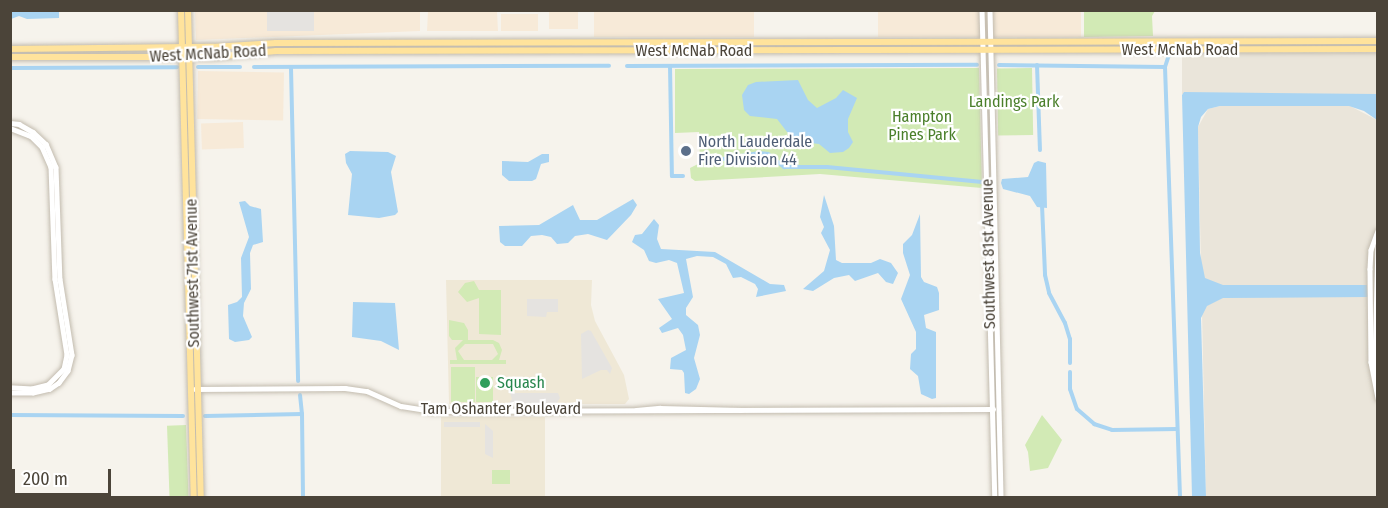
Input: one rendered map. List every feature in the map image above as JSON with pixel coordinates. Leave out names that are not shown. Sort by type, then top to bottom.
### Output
[{"type":"main road","points":[[181,10],[186,48]]},
{"type":"main road","points":[[186,48],[188,10]]},
{"type":"main road","name":"West McNab Road","points":[[10,49],[186,48],[276,43],[1377,41]]},
{"type":"main road","points":[[889,42],[889,51]]},
{"type":"main road","points":[[684,50],[689,47],[713,47],[721,43]]},
{"type":"main road","name":"Southwest 71st Avenue","points":[[186,48],[187,306],[195,332],[193,389],[201,498]]},
{"type":"main road","name":"West McNab Road","points":[[10,57],[186,57],[276,51],[1377,49]]},
{"type":"main road","name":"Southwest 71st Avenue","points":[[186,57],[183,120],[190,172],[192,228],[194,498]]},
{"type":"street","name":"Southwest 81st Avenue","points":[[982,10],[995,498]]},
{"type":"street","name":"Southwest 81st Avenue","points":[[990,10],[1001,498]]},
{"type":"street","points":[[10,123],[19,124],[33,132],[46,144],[56,167],[60,279],[72,355],[68,371],[59,383],[50,389],[33,393],[10,390]]},
{"type":"street","points":[[10,128],[31,136],[42,147],[51,167],[55,279],[67,355],[64,369],[48,385],[32,389],[10,390]]},
{"type":"street","points":[[1377,231],[1371,250],[1370,269],[1371,362],[1377,398]]},
{"type":"street","points":[[1377,246],[1375,360],[1377,381]]},
{"type":"street","name":"Tam Oshanter Boulevard","points":[[193,389],[348,388],[367,391],[401,406],[431,411],[993,409]]},
{"type":"shaded area","points":[[428,10],[508,11],[497,11],[498,31],[427,31]]},
{"type":"shaded area","points":[[195,11],[420,11],[420,31],[196,40]]},
{"type":"shaded area","points":[[267,11],[314,11],[314,31],[267,31]]},
{"type":"shaded area","points":[[549,11],[578,11],[578,29],[549,29]]},
{"type":"shaded area","points":[[594,11],[754,11],[754,37],[594,37]]},
{"type":"shaded area","points":[[878,11],[1081,11],[1081,37],[878,37]]},
{"type":"shaded area","points":[[501,14],[538,14],[538,31],[501,31]]},
{"type":"shaded area","points":[[1182,53],[1377,53],[1377,94],[1182,94]]},
{"type":"shaded area","points":[[198,71],[284,73],[283,120],[197,119]]},
{"type":"shaded area","points":[[1220,106],[1350,106],[1377,120],[1377,497],[1206,497],[1198,127],[1208,109]]},
{"type":"shaded area","points":[[243,122],[244,148],[202,149],[201,123]]},
{"type":"shaded area","points":[[446,280],[592,280],[591,305],[595,321],[624,375],[629,399],[625,404],[449,404]]},
{"type":"shaded area","points":[[527,299],[558,299],[558,312],[547,312],[546,317],[527,316]]},
{"type":"shaded area","points":[[588,330],[591,331],[612,368],[610,374],[607,370],[601,370],[582,379],[581,334]]},
{"type":"shaded area","points":[[510,393],[558,393],[560,398],[556,404],[509,403],[512,399]]},
{"type":"shaded area","points":[[441,417],[545,417],[545,497],[441,497]]},
{"type":"shaded area","points":[[444,422],[480,422],[480,427],[444,427]]},
{"type":"shaded area","points":[[485,424],[493,431],[493,458],[485,454]]},
{"type":"green space","points":[[1084,11],[1155,11],[1152,16],[1153,36],[1084,37]]},
{"type":"green space","name":"Hampton Pines Park","points":[[979,68],[982,188],[820,174],[695,181],[691,178],[690,168],[700,163],[699,132],[675,133],[675,69]]},
{"type":"green space","name":"Landings Park","points":[[1032,68],[1033,135],[998,136],[997,69]]},
{"type":"green space","points":[[474,281],[479,290],[501,290],[501,335],[479,334],[479,298],[467,302],[458,292],[465,283]]},
{"type":"green space","points":[[449,320],[464,323],[468,330],[468,340],[493,340],[499,343],[502,350],[499,360],[506,360],[506,364],[450,364],[450,360],[457,360],[455,348],[463,340],[452,340],[449,336]],"holes":[[[465,344],[493,344],[498,354],[492,360],[464,360],[458,351]]]},
{"type":"green space","points":[[451,367],[475,367],[475,402],[451,402]]},
{"type":"green space","points":[[476,377],[493,377],[493,402],[476,402]]},
{"type":"green space","points":[[1042,415],[1062,440],[1048,468],[1030,471],[1025,445]]},
{"type":"green space","points":[[186,425],[189,497],[170,498],[167,426]]},
{"type":"green space","points":[[492,470],[510,470],[510,484],[492,484]]},
{"type":"water","points":[[10,11],[59,11],[59,18],[27,19],[19,16],[11,19]]},
{"type":"water","points":[[798,80],[808,100],[817,108],[836,98],[843,90],[857,98],[848,119],[848,132],[853,142],[849,148],[843,152],[830,153],[819,144],[794,141],[777,119],[750,116],[744,110],[742,95],[748,85],[756,82]]},
{"type":"water","points":[[1184,92],[1377,94],[1377,120],[1364,111],[1349,106],[1220,106],[1208,109],[1201,117],[1198,127],[1200,253],[1205,278],[1223,285],[1367,285],[1368,297],[1223,298],[1207,306],[1201,318],[1206,497],[1192,497],[1182,95]]},
{"type":"water","points":[[350,151],[388,152],[396,156],[391,172],[398,212],[395,215],[379,218],[348,215],[352,174],[346,163],[345,154]]},
{"type":"water","points":[[542,154],[549,154],[549,162],[541,164],[536,179],[509,181],[502,175],[502,161],[528,162]]},
{"type":"water","points":[[1038,161],[1046,163],[1047,208],[1037,207],[1030,196],[1003,189],[1001,183],[1002,179],[1028,177],[1034,163]]},
{"type":"water","points":[[824,195],[834,226],[836,260],[842,263],[871,263],[880,259],[891,263],[898,273],[893,284],[886,282],[878,273],[855,281],[849,275],[834,278],[813,291],[803,289],[824,271],[830,250],[821,233],[824,227],[820,217]]},
{"type":"water","points":[[633,199],[637,205],[631,215],[607,240],[588,234],[575,236],[568,243],[557,244],[551,237],[542,235],[531,236],[522,246],[505,246],[500,242],[499,226],[539,225],[573,205],[580,220],[597,220]]},
{"type":"water","points":[[245,201],[250,206],[261,209],[263,242],[253,245],[250,253],[251,289],[244,303],[243,316],[252,337],[249,340],[235,342],[229,339],[228,305],[237,302],[242,297],[241,258],[249,237],[239,202]]},
{"type":"water","points":[[920,214],[921,277],[924,282],[937,287],[939,293],[939,310],[924,315],[926,328],[936,332],[936,398],[932,399],[921,394],[918,376],[910,369],[911,354],[916,349],[916,332],[901,299],[910,275],[903,253],[903,244],[912,235]]},
{"type":"water","points":[[654,219],[659,225],[657,239],[661,249],[715,252],[770,284],[784,285],[786,291],[756,297],[758,289],[755,284],[741,277],[733,278],[726,264],[713,257],[697,256],[686,259],[693,297],[686,308],[686,315],[698,325],[700,335],[694,358],[700,379],[696,389],[689,394],[685,393],[682,370],[670,369],[671,358],[686,350],[683,335],[678,328],[662,333],[659,328],[672,319],[658,299],[684,293],[677,263],[669,260],[656,263],[649,261],[644,250],[632,242],[635,235],[642,234]]},
{"type":"water","points":[[353,302],[395,303],[399,350],[381,341],[352,337]]},
{"type":"waterway","points":[[1165,67],[1169,55]]},
{"type":"waterway","points":[[627,66],[977,65]]},
{"type":"waterway","points":[[999,65],[1165,67],[1180,498]]},
{"type":"waterway","points":[[1037,65],[1040,150]]},
{"type":"waterway","points":[[254,67],[609,66]]},
{"type":"waterway","points":[[670,66],[672,176],[683,176]]},
{"type":"waterway","points":[[10,68],[177,67]]},
{"type":"waterway","points":[[198,67],[240,67]]},
{"type":"waterway","points":[[291,68],[298,381]]},
{"type":"waterway","points":[[711,161],[759,153],[768,154],[784,167],[827,167],[982,182]]},
{"type":"waterway","points":[[1042,205],[1045,275],[1049,293],[1065,323],[1070,339],[1070,363]]},
{"type":"waterway","points":[[1070,372],[1070,389],[1077,409],[1094,424],[1112,430],[1177,429]]},
{"type":"waterway","points":[[205,416],[302,414],[300,395]]},
{"type":"waterway","points":[[302,414],[303,498]]},
{"type":"waterway","points":[[10,415],[183,416]]},
{"type":"place","name":"North Lauderdale Fire Division 44","points":[[686,151]]},
{"type":"place","name":"Squash","points":[[485,383]]}]
